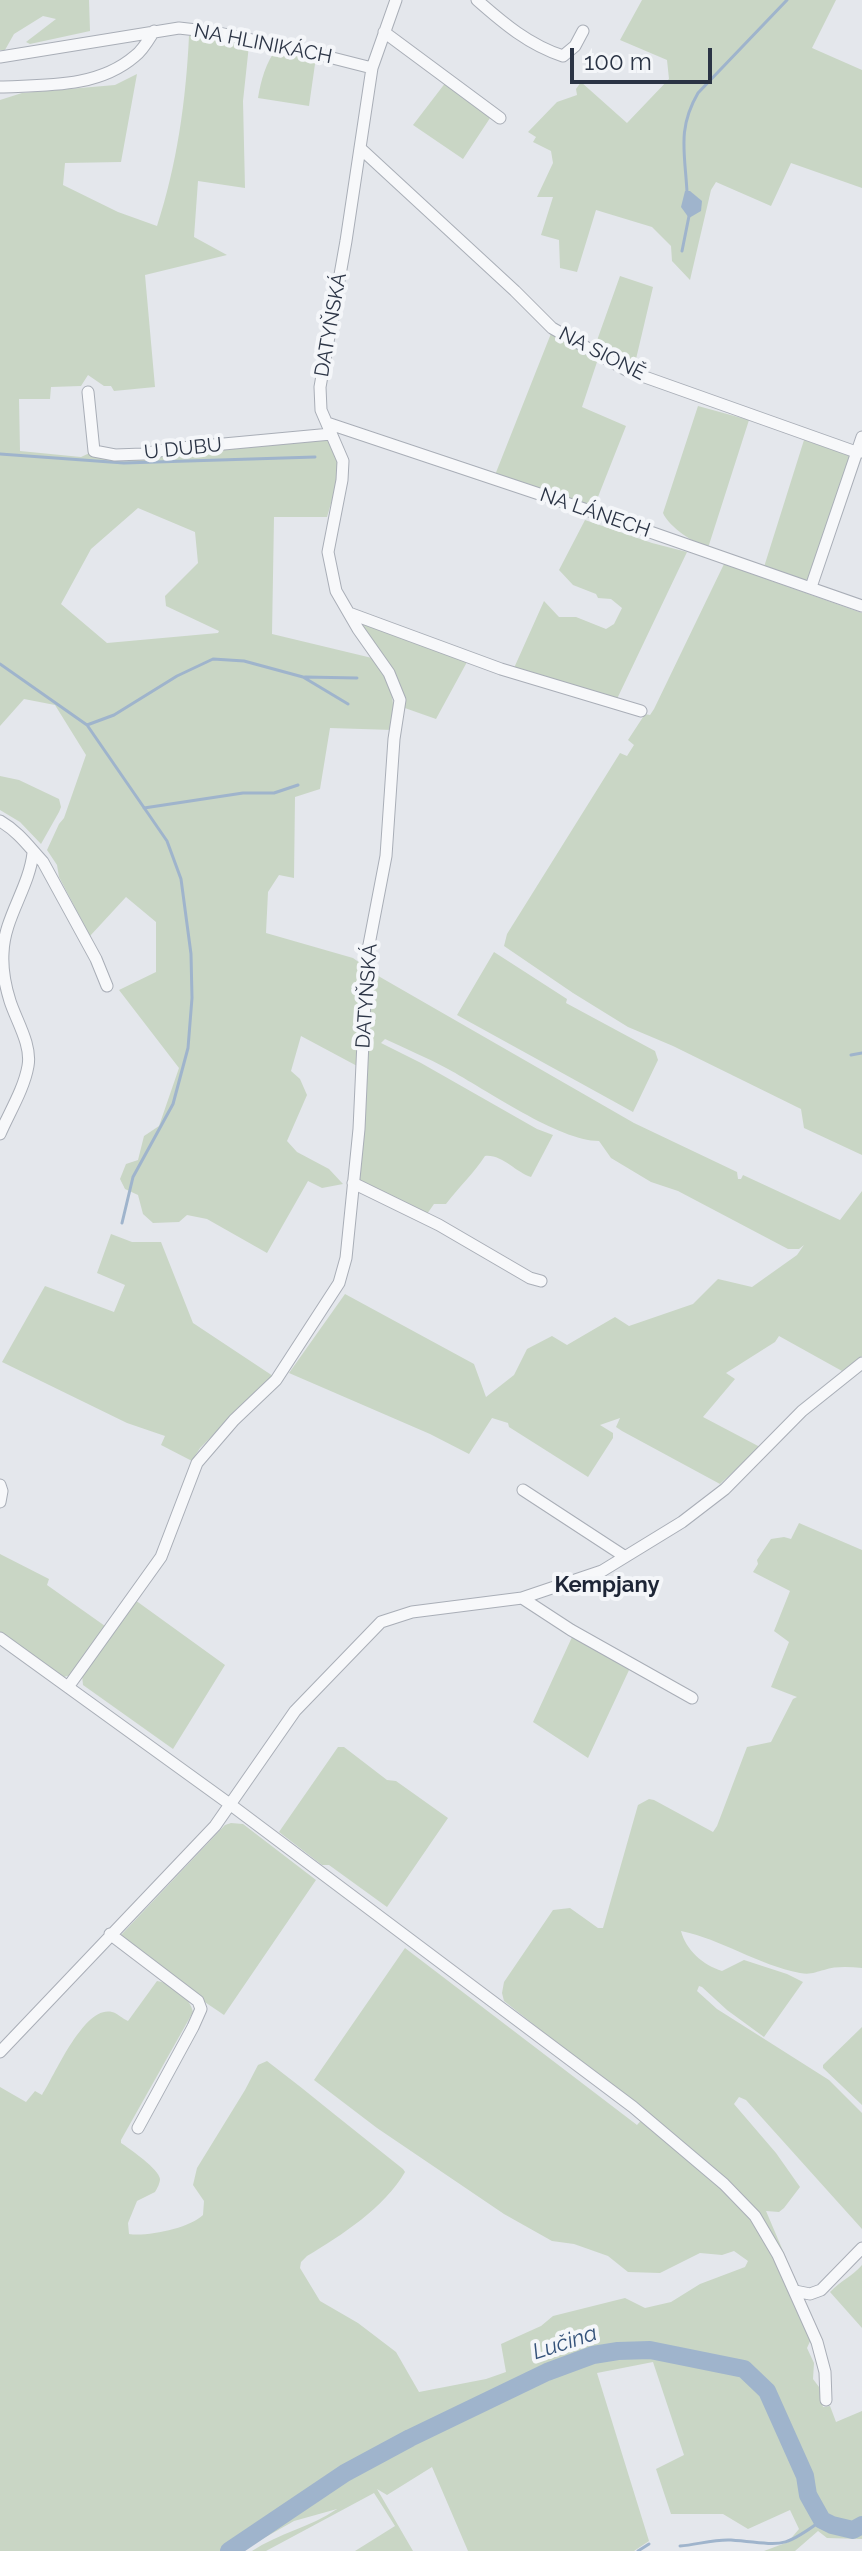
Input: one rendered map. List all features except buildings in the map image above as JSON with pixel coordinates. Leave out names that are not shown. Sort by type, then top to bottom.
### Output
[{"type":"street","name":"DATYŇSKÁ","points":[[68,1687],[161,1557],[197,1463],[234,1420],[276,1380],[339,1283],[346,1258],[359,1129],[367,955],[386,856],[394,739],[400,700],[389,673],[336,591],[328,552],[343,461],[321,410],[320,387],[372,68],[396,0]]},
{"type":"street","points":[[477,0],[540,49],[563,56],[575,46],[583,31]]},
{"type":"street","name":"NA HLINIKÁCH","points":[[0,57],[179,28],[214,32],[372,68]]},
{"type":"street","points":[[0,87],[58,85],[97,79],[136,56],[154,31]]},
{"type":"street","points":[[384,32],[500,118]]},
{"type":"street","name":"NA SIONĚ","points":[[360,148],[552,328],[628,371],[859,452]]},
{"type":"street","name":"U DUBU","points":[[88,392],[94,451],[115,455],[143,454],[329,428]]},
{"type":"street","name":"NA LÁNECH","points":[[329,428],[862,606]]},
{"type":"street","points":[[811,587],[862,437]]},
{"type":"street","points":[[348,613],[501,669],[641,711]]},
{"type":"street","points":[[0,821],[23,837],[53,877],[107,986]]},
{"type":"street","points":[[0,1134],[29,1064],[2,970],[3,948],[31,873],[33,853]]},
{"type":"street","points":[[353,1183],[439,1225],[530,1278],[541,1281]]},
{"type":"street","points":[[0,2052],[208,1833],[231,1805],[295,1711],[381,1622],[412,1612],[522,1598],[590,1577],[682,1522],[725,1489],[802,1411],[862,1363]]},
{"type":"street","points":[[0,1485],[0,1502]]},
{"type":"street","points":[[523,1490],[624,1556]]},
{"type":"street","points":[[522,1598],[598,1646],[692,1698]]},
{"type":"street","points":[[0,1638],[231,1805],[633,2107],[712,2174],[755,2216],[769,2235],[817,2342],[825,2372],[826,2400]]},
{"type":"street","points":[[110,1934],[198,2001],[201,2009],[138,2128]]},
{"type":"street","points":[[795,2291],[810,2294],[821,2290],[862,2248]]},
{"type":"green space","points":[[0,0],[89,0],[90,31],[30,44],[26,42],[56,19],[43,16],[14,34],[5,50],[0,50]]},
{"type":"green space","points":[[642,0],[836,0],[812,48],[862,70],[862,188],[791,163],[771,206],[716,182],[711,190],[690,280],[672,261],[671,246],[652,227],[596,210],[577,272],[560,268],[559,240],[541,235],[553,197],[537,197],[553,163],[551,151],[533,142],[536,137],[528,132],[557,102],[577,95],[576,89],[581,82],[627,123],[669,79],[667,60],[620,40]]},
{"type":"green space","points":[[196,30],[249,45],[243,101],[245,188],[198,181],[194,237],[227,255],[145,275],[155,387],[114,391],[111,386],[104,386],[88,375],[81,386],[51,387],[50,399],[19,399],[20,451],[81,457],[94,451],[115,455],[331,434],[340,473],[327,517],[274,517],[272,634],[372,658],[391,691],[393,730],[330,728],[320,789],[295,797],[294,878],[279,875],[268,892],[266,933],[353,958],[380,977],[634,1123],[737,1172],[738,1179],[743,1175],[840,1220],[862,1191],[862,1356],[842,1371],[779,1336],[775,1342],[726,1373],[735,1379],[703,1417],[760,1447],[720,1484],[622,1431],[616,1427],[620,1418],[600,1425],[613,1433],[613,1438],[588,1477],[509,1427],[508,1423],[492,1418],[469,1454],[289,1373],[345,1294],[474,1364],[486,1397],[514,1375],[527,1349],[552,1336],[567,1345],[615,1317],[629,1326],[693,1304],[718,1279],[752,1287],[797,1255],[804,1245],[799,1249],[788,1249],[678,1191],[651,1182],[611,1158],[599,1141],[564,1133],[543,1123],[448,1069],[385,1039],[381,1043],[553,1135],[531,1177],[503,1160],[485,1156],[446,1204],[434,1204],[427,1214],[359,1180],[359,1067],[301,1036],[291,1071],[300,1079],[307,1095],[287,1141],[297,1152],[329,1169],[343,1184],[322,1188],[308,1181],[267,1253],[207,1219],[187,1215],[179,1222],[153,1223],[143,1214],[138,1195],[125,1189],[120,1179],[126,1164],[138,1160],[144,1136],[159,1126],[179,1068],[119,990],[156,972],[156,922],[126,897],[90,936],[47,850],[64,818],[86,755],[55,705],[24,699],[0,726],[0,100],[22,93],[115,85],[137,74],[121,162],[65,163],[63,185],[118,212],[157,226],[179,132],[189,36]],"holes":[[[138,508],[195,532],[198,563],[165,596],[166,606],[218,633],[107,643],[61,604],[91,549]]]},
{"type":"green space","points":[[277,48],[316,57],[309,106],[258,98],[264,72]]},
{"type":"green space","points":[[446,82],[492,115],[463,159],[413,125]]},
{"type":"green space","points":[[620,276],[653,287],[636,359],[630,366],[595,346]]},
{"type":"green space","points":[[552,331],[597,362],[582,407],[626,426],[594,507],[495,475]]},
{"type":"green space","points":[[698,406],[749,420],[708,548],[682,534],[663,513]]},
{"type":"green space","points":[[804,440],[849,455],[850,459],[811,575],[805,581],[764,567]]},
{"type":"green space","points":[[585,520],[687,552],[616,701],[587,689],[514,668],[544,601],[559,617],[576,617],[606,629],[614,624],[622,608],[611,599],[598,598],[596,594],[573,585],[559,570]]},
{"type":"green space","points":[[724,564],[862,613],[862,1155],[804,1128],[801,1109],[628,1027],[504,946],[507,934],[620,753],[627,756],[634,745],[628,740],[645,714],[650,715],[654,709]]},
{"type":"green space","points":[[361,621],[467,662],[436,719],[402,707],[363,633]]},
{"type":"green space","points":[[0,776],[19,780],[59,799],[59,812],[41,844],[20,822],[0,810]]},
{"type":"green space","points":[[494,952],[567,999],[566,1003],[655,1051],[658,1060],[633,1112],[457,1015]]},
{"type":"green space","points":[[111,1234],[132,1242],[161,1242],[193,1323],[273,1376],[200,1448],[192,1461],[161,1445],[165,1436],[127,1423],[2,1362],[45,1286],[114,1312],[125,1285],[97,1273]]},
{"type":"green space","points":[[799,1523],[862,1550],[862,1968],[838,1967],[800,1973],[681,1931],[691,1950],[702,1961],[722,1971],[744,1960],[803,1982],[764,2037],[702,1987],[699,1986],[697,1991],[717,2009],[829,2080],[862,2113],[862,2229],[746,2100],[739,2097],[734,2104],[800,2187],[779,2212],[766,2211],[798,2286],[812,2337],[807,2348],[814,2363],[813,2379],[819,2387],[823,2407],[830,2406],[836,2422],[862,2411],[862,2539],[827,2538],[818,2531],[795,2551],[764,2551],[788,2542],[799,2529],[790,2510],[748,2529],[723,2514],[671,2514],[656,2469],[684,2455],[653,2362],[597,2373],[649,2541],[634,2551],[468,2551],[432,2467],[387,2495],[377,2489],[413,2551],[355,2551],[395,2526],[374,2493],[266,2551],[252,2551],[337,2509],[294,2521],[241,2551],[0,2551],[0,2087],[26,2102],[35,2091],[42,2095],[71,2043],[91,2019],[101,2013],[112,2012],[128,2021],[157,1981],[179,1992],[193,2012],[121,2140],[150,2165],[160,2179],[155,2192],[137,2201],[128,2223],[129,2234],[168,2230],[203,2215],[204,2201],[193,2185],[197,2168],[258,2065],[267,2061],[405,2172],[374,2209],[307,2256],[300,2268],[320,2301],[358,2323],[396,2352],[419,2392],[506,2372],[501,2344],[541,2326],[553,2316],[625,2298],[645,2308],[671,2302],[700,2284],[745,2267],[748,2261],[734,2251],[722,2255],[700,2253],[660,2273],[628,2272],[608,2256],[574,2244],[552,2241],[504,2214],[377,2128],[314,2080],[405,1948],[637,2125],[647,2114],[504,2001],[504,1982],[553,1910],[570,1908],[598,1928],[603,1928],[638,1805],[649,1799],[654,1800],[713,1832],[747,1747],[771,1742],[793,1699],[797,1697],[771,1687],[789,1642],[774,1631],[790,1591],[753,1572],[771,1539],[791,1539]]},
{"type":"green space","points":[[0,1554],[49,1579],[47,1585],[105,1626],[71,1675],[64,1677],[0,1633]]},
{"type":"green space","points":[[135,1600],[225,1665],[173,1749],[83,1685],[82,1675]]},
{"type":"green space","points":[[573,1635],[630,1668],[588,1758],[533,1722]]},
{"type":"green space","points":[[338,1747],[344,1747],[387,1780],[396,1781],[448,1818],[387,1907],[329,1865],[322,1865],[279,1832]]},
{"type":"green space","points":[[243,1824],[316,1880],[224,2015],[187,1990],[121,1935],[225,1825]]},
{"type":"green space","points":[[862,2027],[862,2105],[823,2065]]},
{"type":"green space","points":[[862,2265],[862,2328],[830,2292]]},
{"type":"water","points":[[685,191],[690,191],[702,201],[701,211],[689,218],[681,207]]},
{"type":"waterway","points":[[687,192],[685,130],[691,106],[698,93],[787,0]]},
{"type":"waterway","points":[[682,251],[689,216]]},
{"type":"waterway","points":[[0,454],[124,463],[315,457]]},
{"type":"waterway","points":[[87,725],[114,715],[177,676],[213,659],[244,661],[303,677],[348,704]]},
{"type":"waterway","points":[[0,664],[87,725],[167,841],[181,879],[191,954],[192,998],[188,1048],[173,1104],[133,1177],[122,1223]]},
{"type":"waterway","points":[[305,677],[357,678]]},
{"type":"waterway","points":[[144,808],[243,793],[274,793],[298,785]]},
{"type":"waterway","points":[[851,1055],[862,1053]]},
{"type":"waterway","name":"Lučina","points":[[229,2551],[345,2473],[410,2438],[547,2372],[593,2355],[618,2351],[650,2350],[744,2369],[767,2391],[805,2476],[808,2495],[822,2520],[853,2530],[862,2525]]},
{"type":"waterway","points":[[680,2546],[725,2540],[780,2543],[797,2537],[822,2520]]},
{"type":"waterway","points":[[638,2551],[649,2544]]},
{"type":"district","name":"Kempjany","points":[[607,1585]]}]
